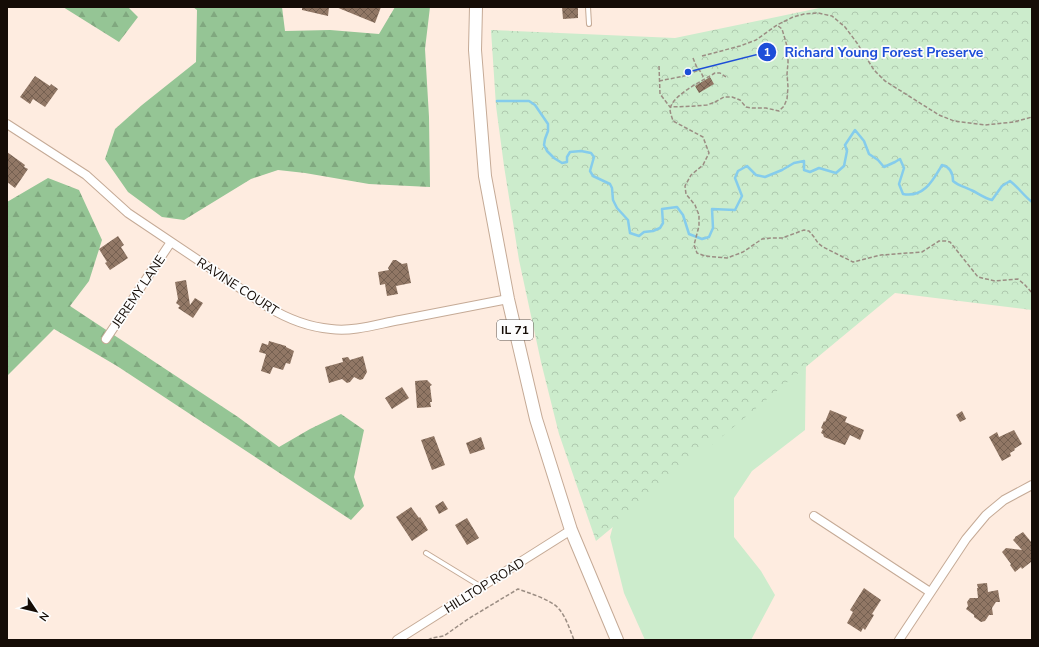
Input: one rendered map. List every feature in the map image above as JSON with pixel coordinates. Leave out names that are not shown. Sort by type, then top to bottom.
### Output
[{"type":"main road","name":"IL 71","points":[[476,7],[475,50],[485,176],[508,299],[536,419],[571,530],[617,640]]},
{"type":"street","name":"RAVINE COURT","points":[[7,124],[86,175],[128,213],[281,315],[315,326],[344,330],[508,299]]},
{"type":"street","name":"JEREMY LANE","points":[[106,339],[171,242]]},
{"type":"street","points":[[899,640],[966,539],[986,515],[1004,500],[1032,485]]},
{"type":"street","points":[[814,516],[930,592]]},
{"type":"street","name":"HILLTOP ROAD","points":[[397,640],[571,530]]},
{"type":"lane","points":[[588,7],[589,24]]},
{"type":"lane","points":[[426,553],[481,586]]},
{"type":"path","points":[[702,56],[740,46],[756,40],[777,25],[793,17],[804,14],[818,13],[832,16],[845,27],[874,70],[885,81],[939,115],[954,121],[985,125],[1014,122],[1032,117]]},
{"type":"path","points":[[670,107],[707,105],[724,97],[732,97],[740,100],[746,107],[766,108],[779,111],[784,106],[787,99],[788,50],[782,29],[777,25]]},
{"type":"path","points":[[693,58],[697,68],[705,80]]},
{"type":"path","points":[[659,66],[660,94],[670,107],[673,121],[702,138],[709,153],[703,165],[691,175],[685,186],[686,194],[695,205],[699,215],[694,245],[697,253],[705,256],[727,258],[743,252],[762,239],[782,238],[804,230],[809,231],[823,247],[853,262],[881,255],[922,252],[939,241],[946,241],[950,242],[978,277],[995,281],[1018,279],[1032,294]]},
{"type":"path","points":[[659,81],[684,76],[699,70]]},
{"type":"path","points":[[670,107],[676,98],[715,73],[720,73],[726,77]]},
{"type":"path","points":[[428,640],[444,636],[518,589],[556,606],[562,613],[574,640]]},
{"type":"green space","points":[[63,7],[128,7],[138,17],[119,42]]},
{"type":"green space","points":[[193,7],[282,7],[285,31],[330,30],[379,34],[395,7],[430,7],[425,49],[429,117],[430,187],[369,184],[278,170],[251,179],[184,220],[162,217],[128,192],[105,159],[115,129],[142,105],[196,62],[197,10]]},
{"type":"green space","points":[[824,7],[1032,7],[1032,310],[895,293],[596,541],[559,434],[541,362],[519,260],[496,106],[491,30],[675,38]]},
{"type":"green space","points":[[48,178],[79,190],[102,240],[89,281],[70,306],[238,417],[279,447],[310,429],[341,414],[364,430],[354,477],[364,506],[351,520],[117,366],[54,329],[7,376],[7,202]]},
{"type":"green space","points":[[807,290],[805,430],[752,471],[734,498],[734,537],[761,571],[775,595],[751,640],[645,640],[624,593],[610,537],[615,518]]},
{"type":"building","points":[[302,7],[329,7],[328,16],[302,10]]},
{"type":"building","points":[[336,7],[381,7],[375,23]]},
{"type":"building","points":[[562,7],[578,7],[578,18],[563,19]]},
{"type":"building","points":[[35,76],[50,86],[51,84],[58,89],[45,107],[33,99],[30,104],[20,97]]},
{"type":"building","points":[[710,77],[714,84],[699,93],[695,86]]},
{"type":"building","points":[[7,152],[25,165],[24,167],[28,169],[15,188],[7,182]]},
{"type":"building","points":[[118,236],[124,245],[121,247],[128,258],[110,270],[99,249]]},
{"type":"building","points":[[393,260],[396,260],[402,264],[407,263],[411,283],[396,286],[398,294],[387,296],[385,284],[380,285],[378,272],[389,270],[388,268]]},
{"type":"building","points":[[186,280],[190,305],[195,298],[203,303],[193,318],[178,308],[180,306],[176,303],[178,299],[175,282]]},
{"type":"building","points":[[269,341],[286,346],[294,351],[290,364],[286,363],[283,370],[273,367],[270,374],[261,371],[266,354],[259,352],[262,343],[268,345]]},
{"type":"building","points":[[363,356],[367,372],[363,379],[360,380],[354,377],[347,383],[342,379],[329,383],[325,367],[343,362],[342,358],[348,357],[350,360]]},
{"type":"building","points":[[427,380],[432,385],[430,386],[432,402],[430,402],[431,407],[417,408],[415,381]]},
{"type":"building","points":[[402,387],[409,398],[392,409],[385,398]]},
{"type":"building","points":[[830,410],[847,417],[845,422],[864,430],[860,440],[850,435],[845,445],[824,437],[821,433],[823,429],[821,428]]},
{"type":"building","points":[[962,411],[966,419],[960,422],[956,415]]},
{"type":"building","points":[[1014,430],[1022,444],[1010,453],[1011,456],[1002,461],[989,437],[997,432],[999,437]]},
{"type":"building","points":[[434,436],[445,465],[432,470],[421,440]]},
{"type":"building","points":[[481,437],[485,449],[470,454],[466,443]]},
{"type":"building","points":[[443,501],[448,509],[439,514],[435,506]]},
{"type":"building","points":[[411,507],[419,518],[420,517],[428,530],[412,541],[396,517]]},
{"type":"building","points":[[467,518],[479,538],[467,545],[455,525]]},
{"type":"building","points":[[1023,532],[1032,543],[1032,563],[1031,562],[1022,569],[1021,567],[1015,572],[1002,552],[1006,548],[1022,550],[1013,540]]},
{"type":"building","points":[[987,583],[988,592],[998,590],[1000,602],[996,602],[992,608],[993,615],[989,615],[985,621],[981,622],[966,609],[968,606],[967,602],[970,598],[978,598],[977,584]]},
{"type":"building","points":[[864,588],[881,600],[872,614],[874,615],[865,630],[863,628],[861,632],[847,623],[853,612],[850,610]]},
{"type":"waterway","points":[[497,101],[529,101],[535,105],[548,124],[548,131],[544,145],[547,151],[562,163],[567,162],[567,157],[570,152],[581,151],[591,153],[594,157],[590,171],[593,176],[610,184],[612,188],[613,200],[617,208],[628,220],[630,233],[639,236],[644,232],[653,231],[660,228],[663,223],[662,209],[677,207],[683,215],[689,234],[702,239],[709,237],[713,228],[712,209],[735,210],[742,196],[735,178],[738,171],[747,166],[756,175],[765,177],[794,163],[804,161],[804,170],[810,172],[819,168],[836,173],[844,166],[847,151],[845,145],[855,130],[864,141],[869,154],[878,160],[884,167],[900,159],[904,168],[899,184],[903,194],[910,195],[922,191],[931,182],[942,165],[947,167],[950,171],[955,183],[986,198],[992,200],[1002,186],[1010,181],[1032,202]]},
{"type":"place","name":"Richard Young Forest Preserve","points":[[688,72]]}]
